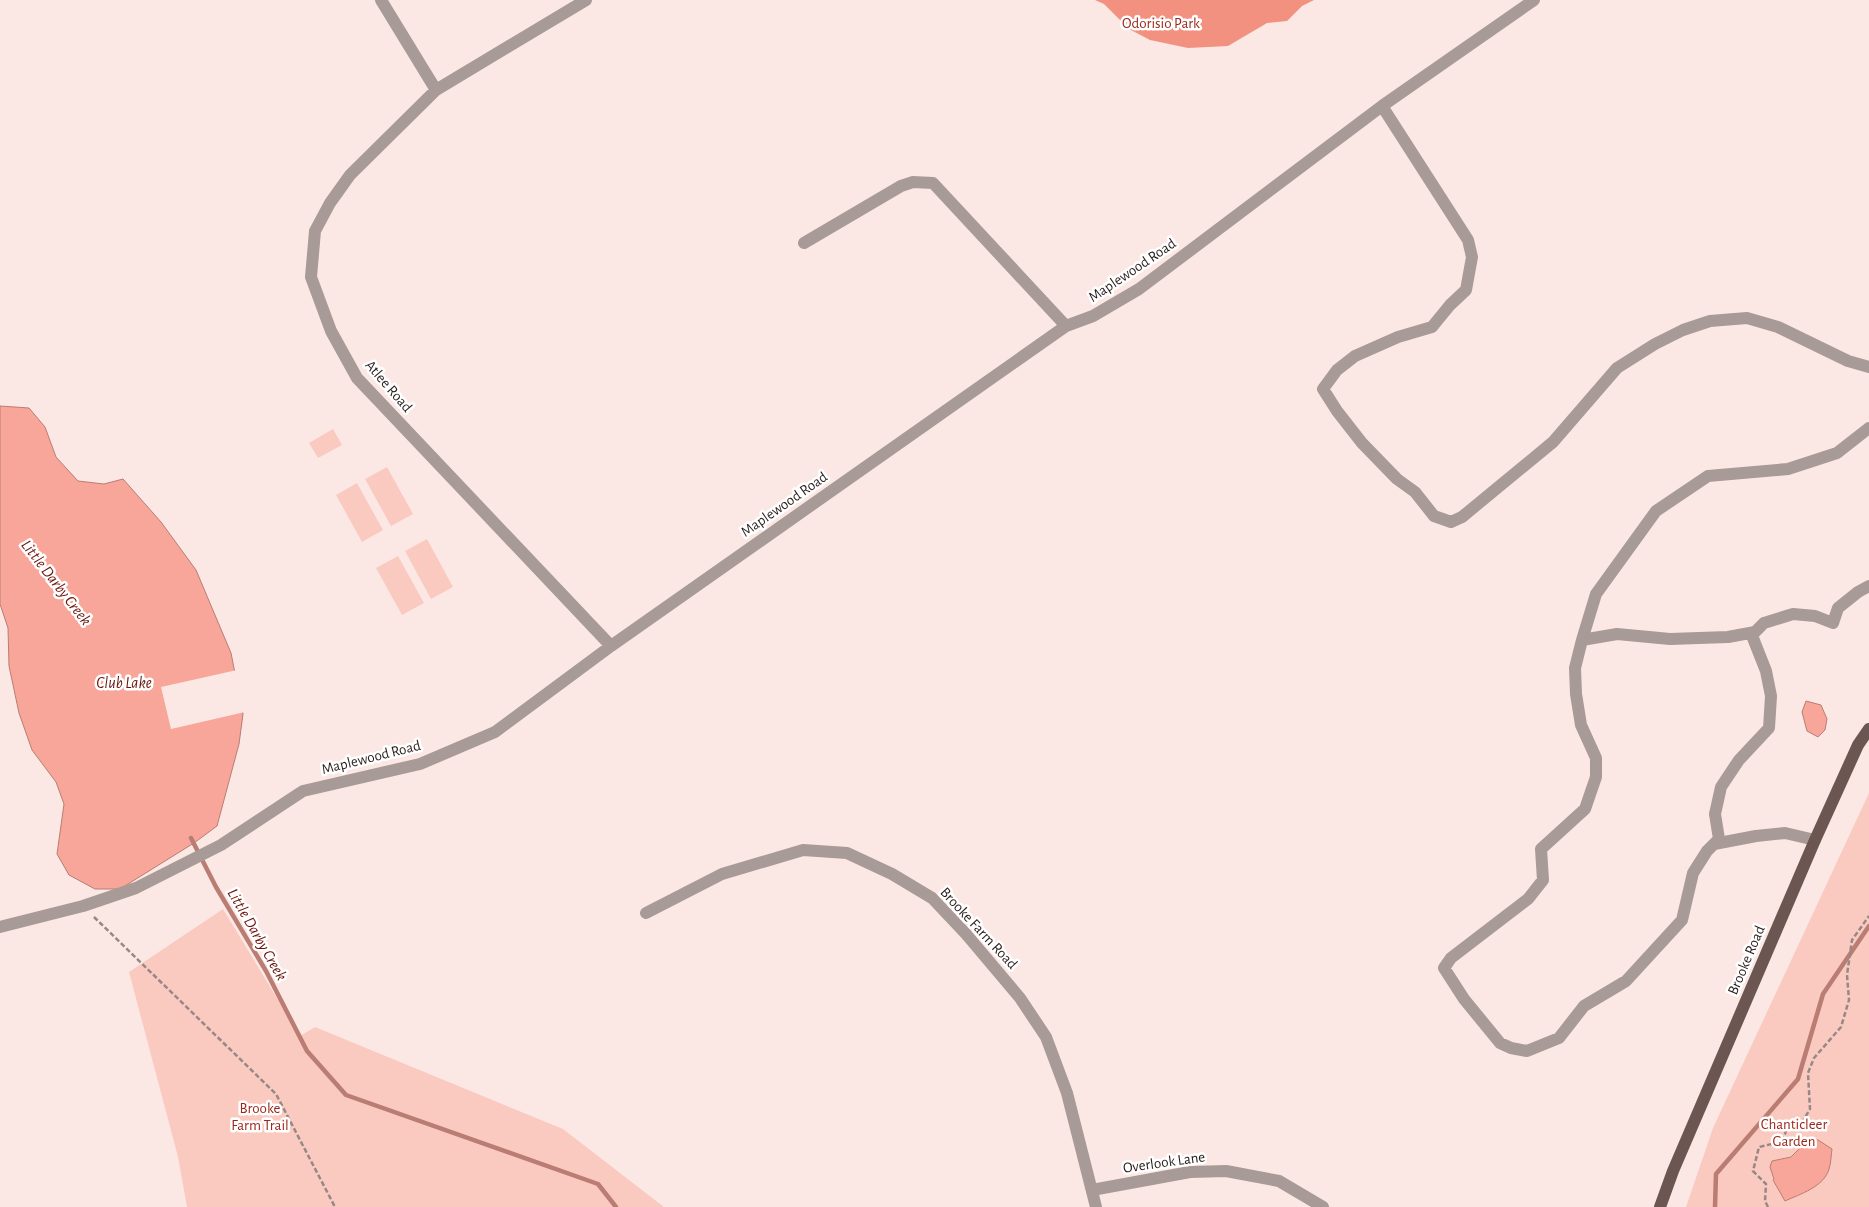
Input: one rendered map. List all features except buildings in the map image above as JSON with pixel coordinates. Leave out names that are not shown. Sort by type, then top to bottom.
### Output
[{"type":"main road","name":"Brooke Road","points":[[1660,1207],[1673,1171],[1815,840],[1858,745],[1869,730]]},
{"type":"street","points":[[381,0],[436,90]]},
{"type":"street","name":"Atlee Road","points":[[586,0],[436,90],[350,175],[330,203],[314,231],[311,277],[331,331],[356,378],[611,646]]},
{"type":"street","name":"Maplewood Road","points":[[0,927],[83,906],[136,888],[221,845],[303,791],[420,764],[495,732],[611,646],[1066,326],[1093,316],[1139,289],[1382,106],[1534,0]]},
{"type":"street","points":[[1382,106],[1468,240],[1472,257],[1466,290],[1432,327],[1398,337],[1355,356],[1337,370],[1323,389],[1337,411],[1362,443],[1397,479],[1415,492],[1434,516],[1451,522],[1462,517],[1553,442],[1617,368],[1655,344],[1683,330],[1710,322],[1747,318],[1778,327],[1848,361],[1869,367]]},
{"type":"street","points":[[804,243],[901,186],[913,182],[933,183],[1066,326]]},
{"type":"street","points":[[1751,633],[1766,672],[1771,696],[1769,728],[1739,760],[1721,788],[1715,814],[1720,839],[1707,851],[1693,873],[1682,920],[1626,981],[1584,1006],[1559,1038],[1527,1051],[1511,1048],[1500,1043],[1464,999],[1444,968],[1450,958],[1528,899],[1542,880],[1541,849],[1585,810],[1596,777],[1596,758],[1581,725],[1576,694],[1575,668],[1596,594],[1656,511],[1708,476],[1788,469],[1837,453],[1869,428]]},
{"type":"street","points":[[1582,640],[1617,634],[1670,639],[1728,638],[1754,632],[1764,623],[1792,614],[1815,616],[1834,623],[1838,608],[1869,586]]},
{"type":"street","points":[[1714,844],[1785,833],[1815,840]]},
{"type":"street","name":"Brooke Farm Road","points":[[646,913],[722,874],[803,850],[847,853],[892,874],[932,898],[966,934],[1020,998],[1046,1037],[1067,1093],[1096,1207]]},
{"type":"street","name":"Overlook Lane","points":[[1092,1190],[1190,1172],[1226,1171],[1279,1182],[1323,1207]]},
{"type":"path","points":[[83,906],[276,1094],[335,1207]]},
{"type":"path","points":[[1768,1207],[1765,1201],[1766,1184],[1753,1171],[1759,1147],[1780,1142],[1787,1127],[1803,1120],[1810,1109],[1808,1073],[1814,1058],[1841,1027],[1849,1000],[1847,975],[1852,940],[1869,916]]},
{"type":"green space","name":"Odorisio Park","points":[[1095,0],[1314,0],[1302,6],[1287,21],[1267,23],[1228,46],[1188,48],[1150,40],[1129,29],[1104,4]]},
{"type":"green space","points":[[333,429],[342,445],[318,458],[309,443]]},
{"type":"green space","points":[[387,467],[413,514],[391,526],[365,479]]},
{"type":"green space","points":[[357,483],[383,530],[362,542],[336,495]]},
{"type":"green space","points":[[427,539],[453,587],[431,599],[405,551]]},
{"type":"green space","points":[[398,556],[424,603],[402,615],[376,568]]},
{"type":"green space","name":"Chanticleer Garden","points":[[1869,793],[1869,1207],[1686,1207],[1713,1128]]},
{"type":"green space","name":"Brooke Farm Trail","points":[[223,909],[300,1036],[315,1027],[563,1129],[664,1207],[187,1207],[178,1157],[129,972]]},
{"type":"water","name":"Club Lake","points":[[0,406],[29,408],[45,427],[56,457],[78,481],[104,484],[123,479],[161,522],[196,570],[231,653],[243,714],[239,744],[217,826],[194,843],[120,889],[95,889],[69,875],[57,854],[64,804],[56,782],[32,750],[19,713],[9,666],[8,628],[0,604]]},
{"type":"water","points":[[1806,701],[1821,705],[1827,719],[1825,730],[1818,737],[1807,731],[1802,712]]},
{"type":"water","points":[[1810,1138],[1818,1140],[1832,1149],[1829,1169],[1822,1181],[1817,1185],[1785,1201],[1773,1180],[1770,1167],[1772,1161],[1791,1157]]},
{"type":"pier","points":[[271,664],[274,666],[281,697],[280,700],[244,708],[245,712],[171,729],[161,687]]},
{"type":"waterway","name":"Little Darby Creek","points":[[191,838],[216,887],[266,971],[307,1051],[346,1095],[598,1184],[616,1207]]},
{"type":"waterway","points":[[1715,1207],[1716,1174],[1798,1079],[1823,994],[1869,926]]}]
